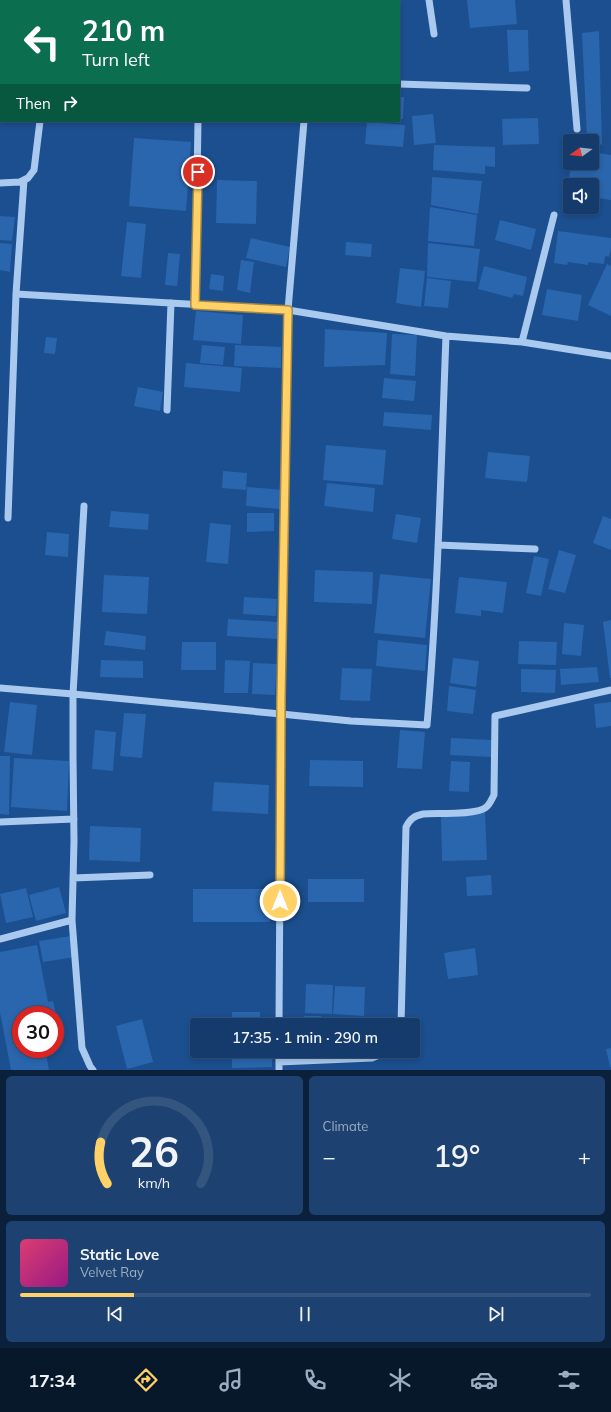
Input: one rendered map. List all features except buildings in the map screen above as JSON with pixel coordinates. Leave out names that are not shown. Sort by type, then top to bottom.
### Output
[{"type":"street","points":[[429,0],[434,34]]},
{"type":"street","points":[[566,0],[577,129]]},
{"type":"street","points":[[400,84],[527,88]]},
{"type":"street","points":[[0,183],[20,182],[28,178],[34,170],[40,122]]},
{"type":"street","points":[[195,305],[198,122]]},
{"type":"street","points":[[279,1018],[281,714],[288,310],[304,122]]},
{"type":"street","points":[[8,518],[16,294],[24,180]]},
{"type":"street","points":[[522,342],[554,215]]},
{"type":"street","points":[[16,294],[288,310],[446,336],[522,342],[611,356]]},
{"type":"street","points":[[167,410],[171,303]]},
{"type":"street","points":[[0,688],[351,721],[427,725],[438,545],[446,336]]},
{"type":"street","points":[[84,506],[73,694],[74,819],[72,920],[82,1048],[93,1070]]},
{"type":"street","points":[[438,545],[535,549]]},
{"type":"street","points":[[401,1018],[406,827],[410,820],[414,816],[422,814],[476,812],[485,809],[490,804],[494,795],[495,716],[611,690]]},
{"type":"street","points":[[0,822],[74,819]]},
{"type":"street","points":[[73,878],[150,875]]},
{"type":"street","points":[[0,939],[72,920]]},
{"type":"street","points":[[279,1066],[372,1058]]},
{"type":"route","points":[[198,172],[195,305],[288,310],[281,699],[280,901]]}]
